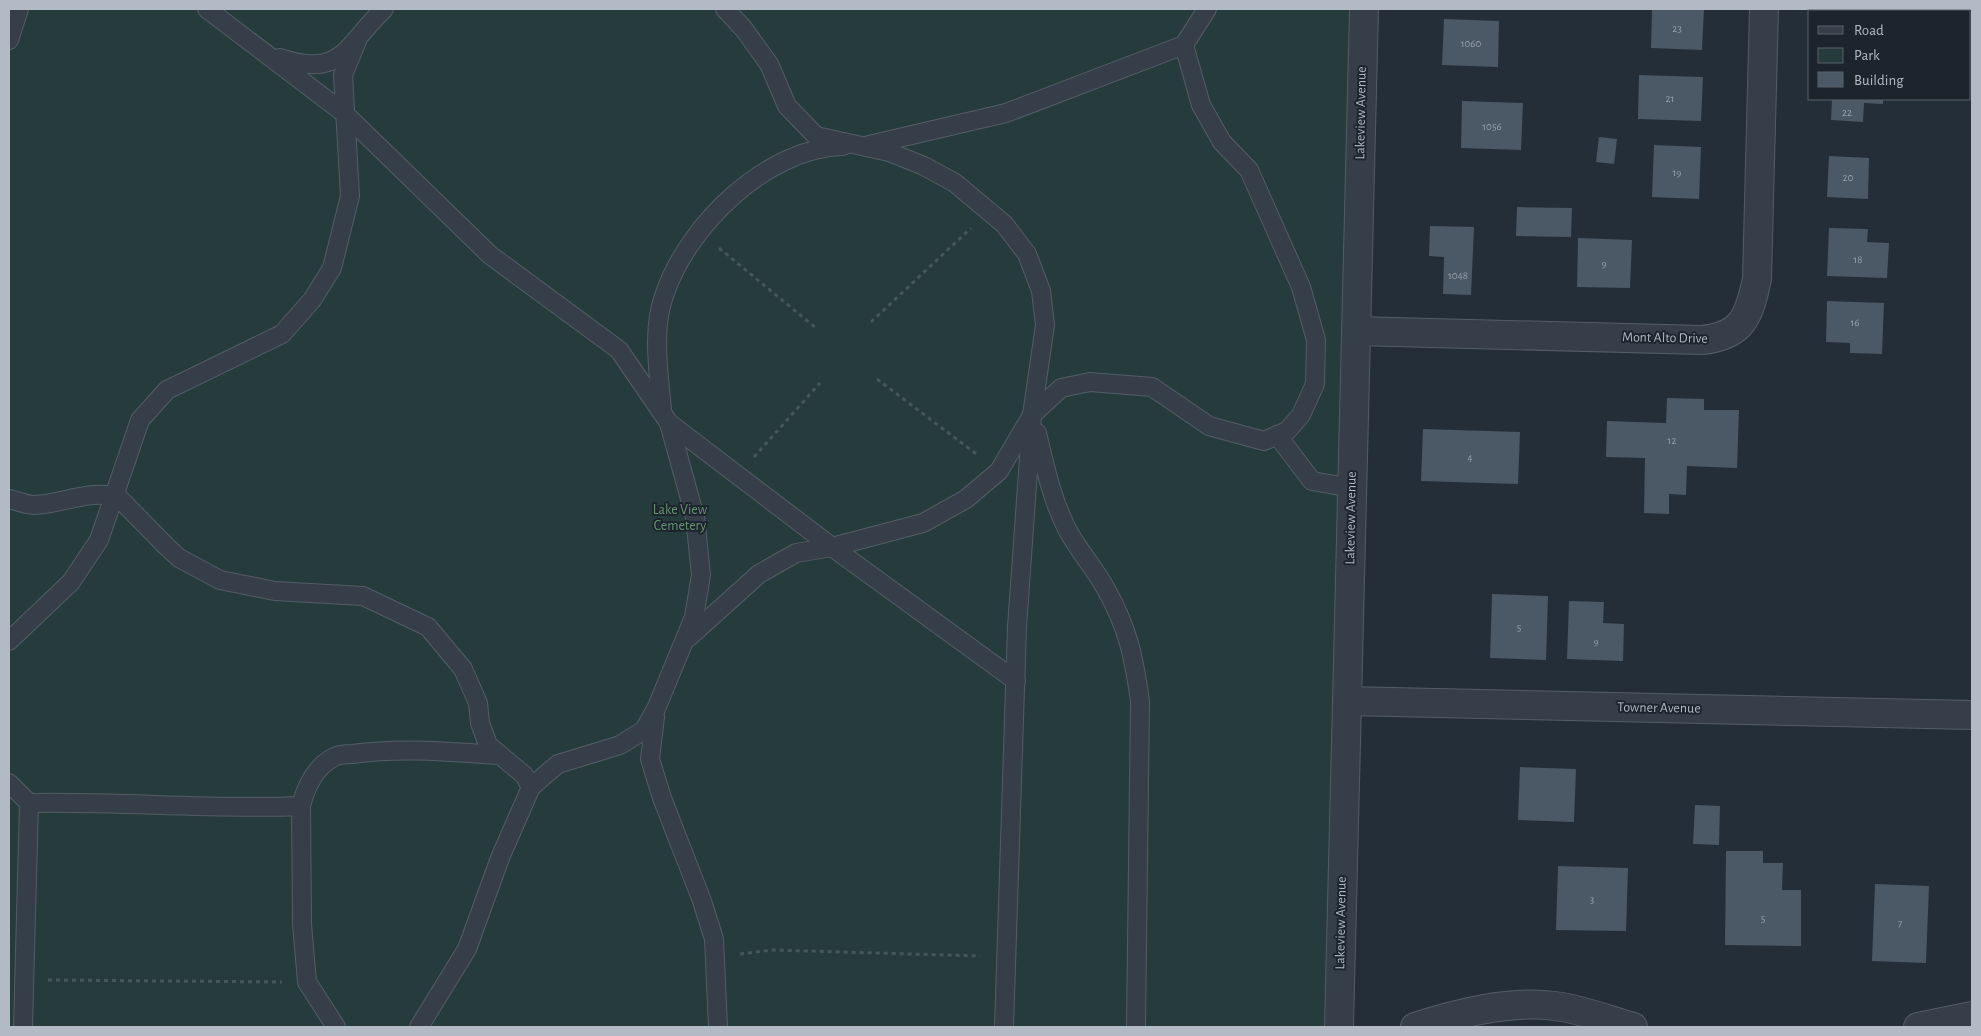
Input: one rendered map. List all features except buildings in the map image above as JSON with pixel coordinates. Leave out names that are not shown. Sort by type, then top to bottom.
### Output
[{"type":"street","name":"Lakeview Avenue","points":[[1339,1027],[1364,9]]},
{"type":"street","name":"Mont Alto Drive","points":[[1356,331],[1702,340],[1719,338],[1730,334],[1743,321],[1749,308],[1757,279],[1764,9]]},
{"type":"street","name":"Towner Avenue","points":[[1347,701],[1972,715]]},
{"type":"street","points":[[1415,1027],[1487,1009],[1527,1005],[1555,1006],[1633,1027]]},
{"type":"street","points":[[1918,1027],[1972,1016]]},
{"type":"lane","points":[[9,40],[19,9]]},
{"type":"lane","points":[[207,9],[344,113],[490,256],[619,350],[666,417],[832,548],[1016,681]]},
{"type":"lane","points":[[263,51],[298,64],[327,64],[342,55],[384,9]]},
{"type":"lane","points":[[726,9],[743,28],[769,64],[787,106],[816,136],[889,152],[924,166],[955,183],[990,211],[1027,254],[1041,291],[1045,325],[1032,416],[1017,627],[1004,1027]]},
{"type":"lane","points":[[419,1027],[467,949],[500,858],[531,787],[558,764],[620,745],[644,730],[656,709],[694,617],[701,575],[695,517],[666,417],[657,350],[659,319],[664,293],[683,255],[707,221],[752,180],[777,165],[826,148],[865,146],[1006,113],[1184,45],[1206,9]]},
{"type":"lane","points":[[9,642],[71,582],[99,540],[140,420],[167,390],[282,334],[312,300],[332,268],[350,196],[344,113],[344,75],[356,41]]},
{"type":"lane","points":[[685,641],[759,574],[796,553],[832,548],[923,522],[966,499],[999,471],[1032,416],[1061,388],[1090,382],[1152,387],[1209,426],[1264,440],[1287,431],[1301,415],[1315,384],[1316,340],[1301,287],[1249,170],[1222,142],[1201,105],[1184,45]]},
{"type":"lane","points":[[1032,416],[1050,491],[1069,532],[1106,588],[1122,622],[1134,656],[1140,701],[1136,1027]]},
{"type":"lane","points":[[1277,435],[1312,481],[1352,488]]},
{"type":"lane","points":[[9,499],[34,505],[92,496],[115,496],[179,558],[220,580],[274,591],[363,596],[428,627],[463,669],[478,703],[480,723],[488,745],[524,775],[531,787]]},
{"type":"lane","points":[[656,709],[650,759],[662,798],[702,901],[714,940],[718,1027]]},
{"type":"lane","points":[[336,1027],[308,982],[302,924],[301,806],[305,790],[311,778],[322,765],[336,756],[376,750],[499,755]]},
{"type":"lane","points":[[9,783],[29,803],[88,802],[263,808],[301,806]]},
{"type":"lane","points":[[23,1027],[29,803]]},
{"type":"path","points":[[872,322],[990,211]]},
{"type":"path","points":[[699,232],[816,328]]},
{"type":"path","points":[[877,379],[999,471]]},
{"type":"path","points":[[739,475],[820,383]]},
{"type":"path","points":[[716,964],[745,952],[783,950],[981,956],[1006,972]]},
{"type":"path","points":[[24,980],[308,982]]},
{"type":"green space","name":"Lake View Cemetery","points":[[9,9],[1350,9],[1329,1027],[9,1027]]}]
